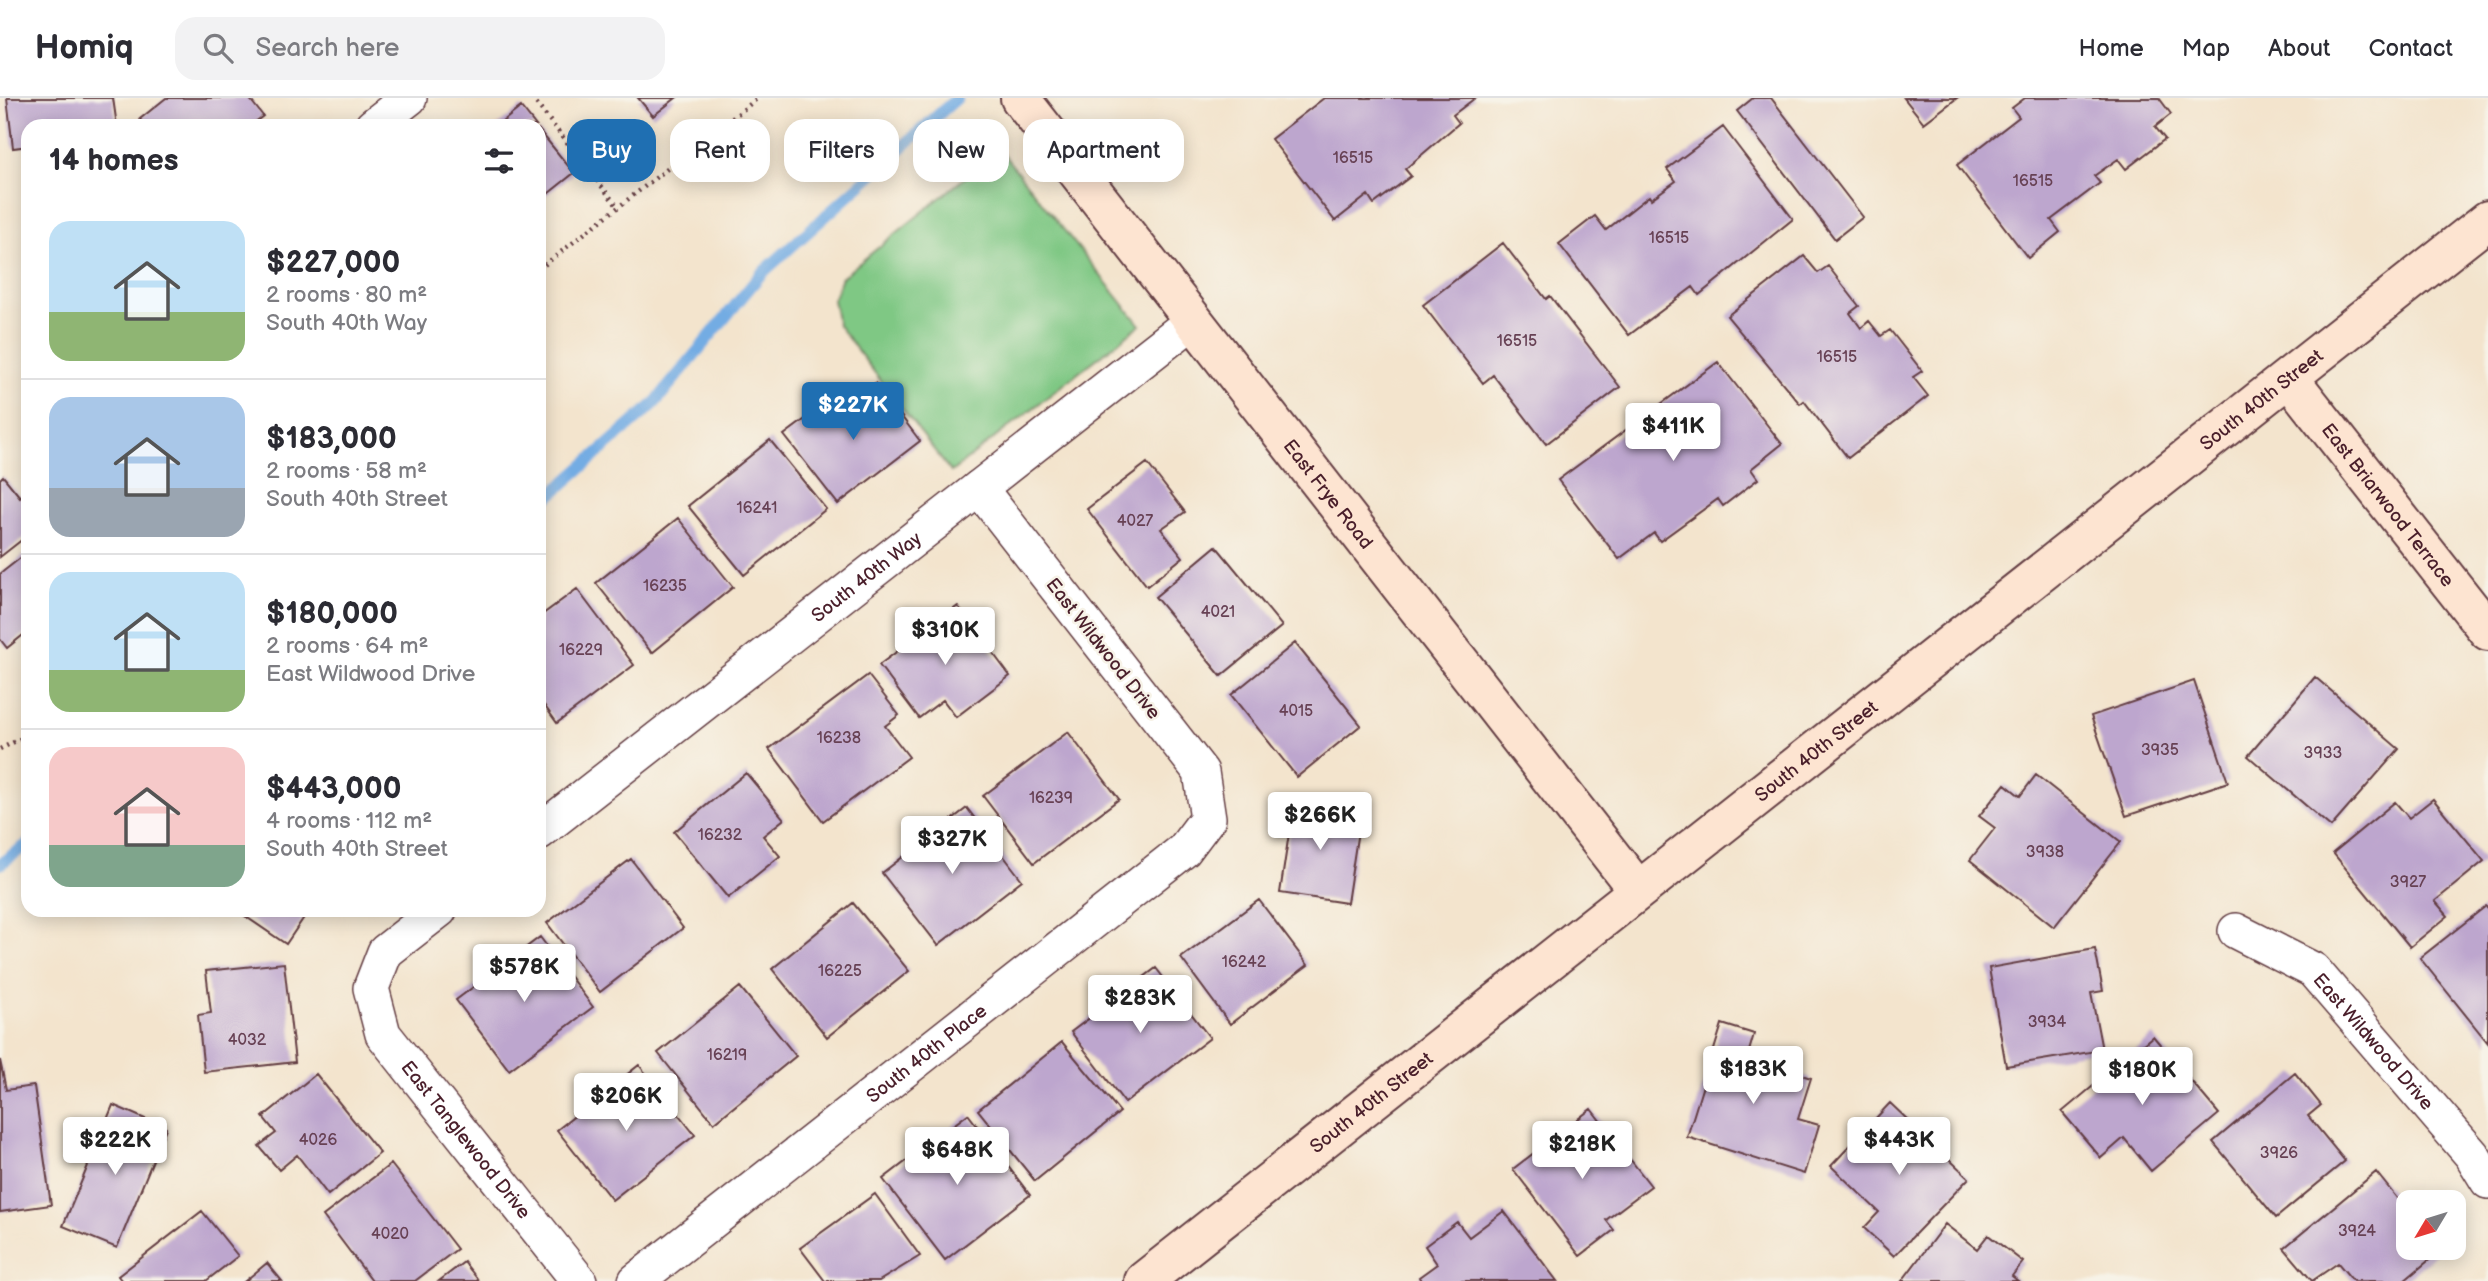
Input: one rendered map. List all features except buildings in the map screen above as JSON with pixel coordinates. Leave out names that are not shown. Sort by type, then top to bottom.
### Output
[{"type":"main road","name":"East Frye Road","points":[[1024,103],[1637,889]]},
{"type":"main road","name":"South 40th Street","points":[[1143,1281],[2488,220]]},
{"type":"main road","name":"East Briarwood Terrace","points":[[2289,378],[2488,631]]},
{"type":"street","points":[[382,119],[409,98]]},
{"type":"street","name":"South 40th Way","points":[[546,827],[1194,320]]},
{"type":"street","name":"East Wildwood Drive","points":[[979,488],[1201,772],[1208,818]]},
{"type":"street","name":"South 40th Place","points":[[636,1281],[1184,850],[1208,818]]},
{"type":"street","name":"East Tanglewood Drive","points":[[430,917],[385,952],[371,988],[383,1034],[579,1281]]},
{"type":"street","name":"East Wildwood Drive","points":[[2236,931],[2313,970],[2472,1155],[2488,1181]]},
{"type":"path","points":[[532,98],[618,207]]},
{"type":"path","points":[[546,264],[758,98]]},
{"type":"path","points":[[0,749],[21,738]]},
{"type":"green space","points":[[1009,161],[1140,325],[951,472],[838,325],[833,300],[842,277],[959,182],[1009,182]]},
{"type":"waterway","points":[[546,499],[654,404],[761,274],[957,98]]},
{"type":"waterway","points":[[0,864],[21,849]]}]
